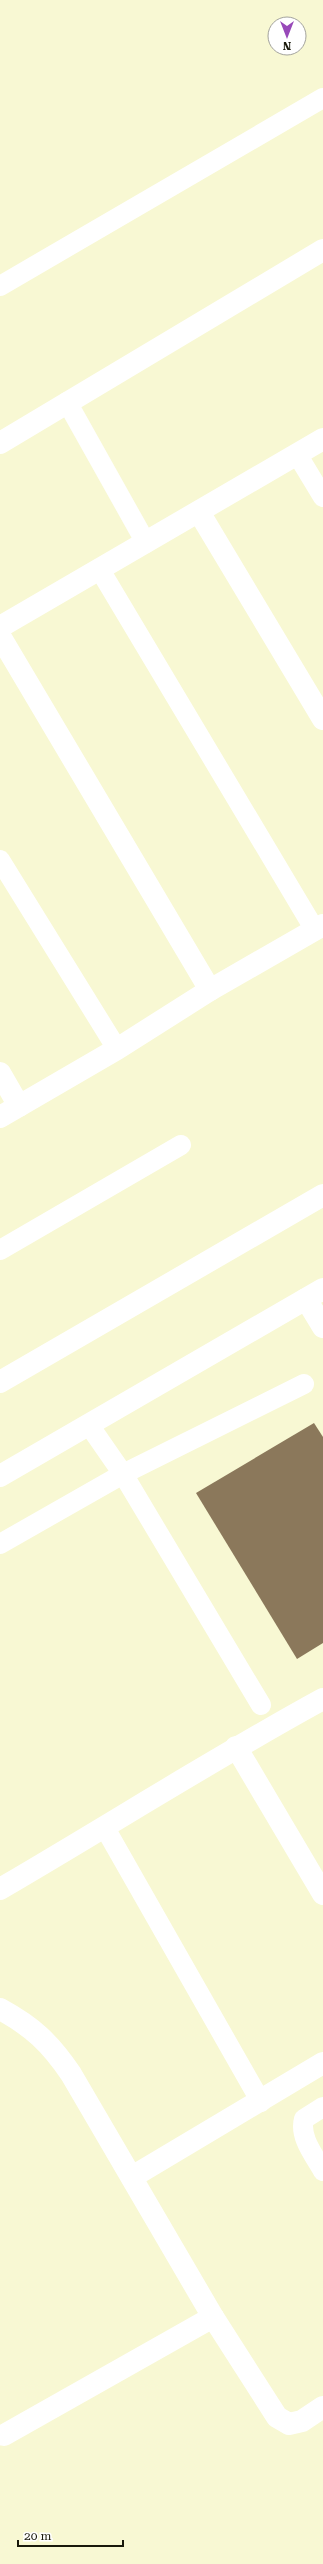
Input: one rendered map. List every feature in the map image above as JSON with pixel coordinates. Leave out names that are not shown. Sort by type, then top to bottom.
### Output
[{"type":"street","points":[[0,443],[323,250]]},
{"type":"street","points":[[0,628],[323,439]]},
{"type":"street","points":[[199,512],[323,719]]},
{"type":"street","points":[[0,636],[210,990]]},
{"type":"street","points":[[0,1118],[117,1049],[210,990],[319,928]]},
{"type":"street","points":[[0,1073],[20,1106]]},
{"type":"street","points":[[0,1382],[323,1195]]},
{"type":"street","points":[[0,1476],[315,1294],[323,1327]]},
{"type":"street","points":[[0,1889],[105,1828],[236,1747],[323,1699]]},
{"type":"street","points":[[236,1747],[323,1894]]},
{"type":"street","points":[[0,2009],[22,2021],[53,2048],[86,2096],[213,2317],[277,2417],[289,2424],[302,2421],[323,2407]]},
{"type":"street","points":[[132,2177],[261,2102],[323,2063]]},
{"type":"street","points":[[4,2435],[213,2317]]},
{"type":"lane","points":[[0,286],[323,98]]},
{"type":"lane","points":[[67,402],[146,543]]},
{"type":"lane","points":[[297,454],[323,498]]},
{"type":"lane","points":[[100,570],[319,928]]},
{"type":"lane","points":[[0,860],[117,1049]]},
{"type":"lane","points":[[0,1250],[181,1145]]},
{"type":"lane","points":[[0,1544],[123,1474],[304,1384]]},
{"type":"lane","points":[[89,1425],[123,1474],[261,1705]]},
{"type":"lane","points":[[105,1828],[261,2102]]},
{"type":"lane","points":[[323,2107],[304,2119],[302,2127],[303,2134],[323,2171]]},
{"type":"building","points":[[314,1423],[323,1437],[323,1643],[297,1659],[196,1493]]}]
